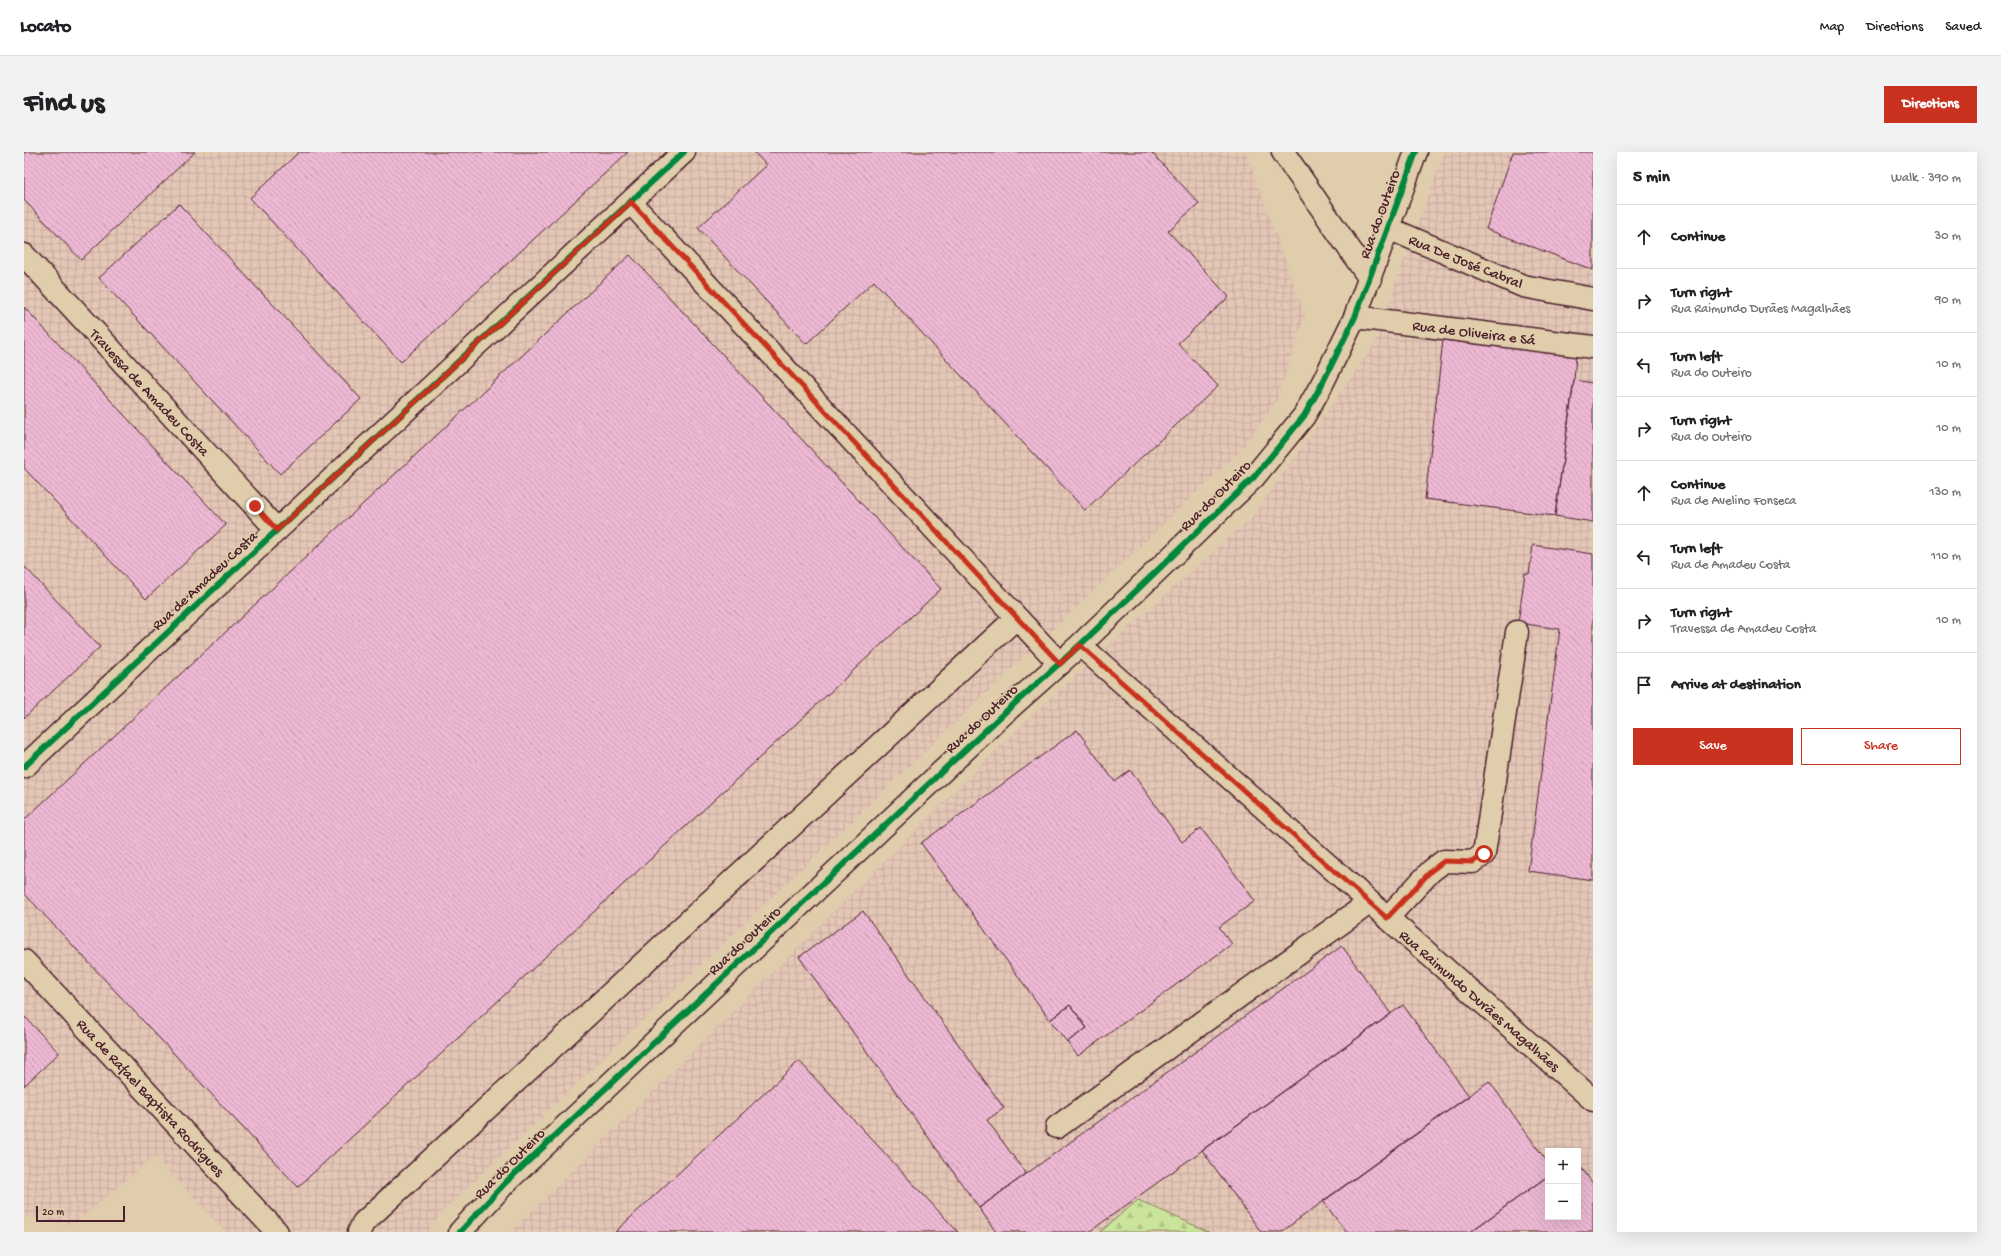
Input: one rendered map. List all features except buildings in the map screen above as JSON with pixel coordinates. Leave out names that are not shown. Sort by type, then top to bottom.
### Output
[{"type":"street","name":"Rua de Amadeu Costa","points":[[24,767],[684,152]]},
{"type":"street","points":[[1283,152],[1370,279]]},
{"type":"street","name":"Rua do Outeiro","points":[[460,1232],[505,1183],[1003,714],[1060,664],[1254,477],[1304,416],[1322,384],[1355,317],[1416,152]]},
{"type":"street","points":[[631,202],[1060,664]]},
{"type":"street","name":"Rua De José Cabral","points":[[1388,228],[1523,286],[1593,299]]},
{"type":"street","name":"Travessa de Amadeu Costa","points":[[24,255],[277,530]]},
{"type":"street","name":"Rua de Oliveira e Sá","points":[[1355,317],[1593,347]]},
{"type":"street","points":[[360,1232],[363,1223],[1016,618]]},
{"type":"street","points":[[1387,918],[1431,871],[1444,861],[1473,862],[1484,854],[1517,632]]},
{"type":"street","name":"Rua Raimundo Durães Magalhães","points":[[1080,645],[1369,903],[1593,1100]]},
{"type":"street","points":[[1057,1127],[1369,903]]},
{"type":"street","name":"Rua de Rafael Baptista Rodrigues","points":[[24,961],[277,1232]]},
{"type":"shaded area","points":[[24,152],[1246,152],[1305,316],[1276,402],[1240,451],[445,1209],[427,1232],[226,1232],[154,1156],[73,1225],[24,1216]]},
{"type":"shaded area","points":[[1444,152],[1593,152],[1593,1232],[511,1232],[1035,712],[1254,515],[1372,348]]},
{"type":"green space","points":[[1138,1200],[1209,1232],[1100,1232]]},
{"type":"cycle path","points":[[24,767],[684,152]]},
{"type":"cycle path","points":[[460,1232],[505,1183],[1003,714],[1080,645],[1254,477],[1304,416],[1322,384],[1355,317],[1416,152]]},
{"type":"route","points":[[255,506],[277,530],[631,202],[1060,664],[1080,645],[1387,918],[1431,871],[1444,861],[1473,862],[1484,854]]}]
